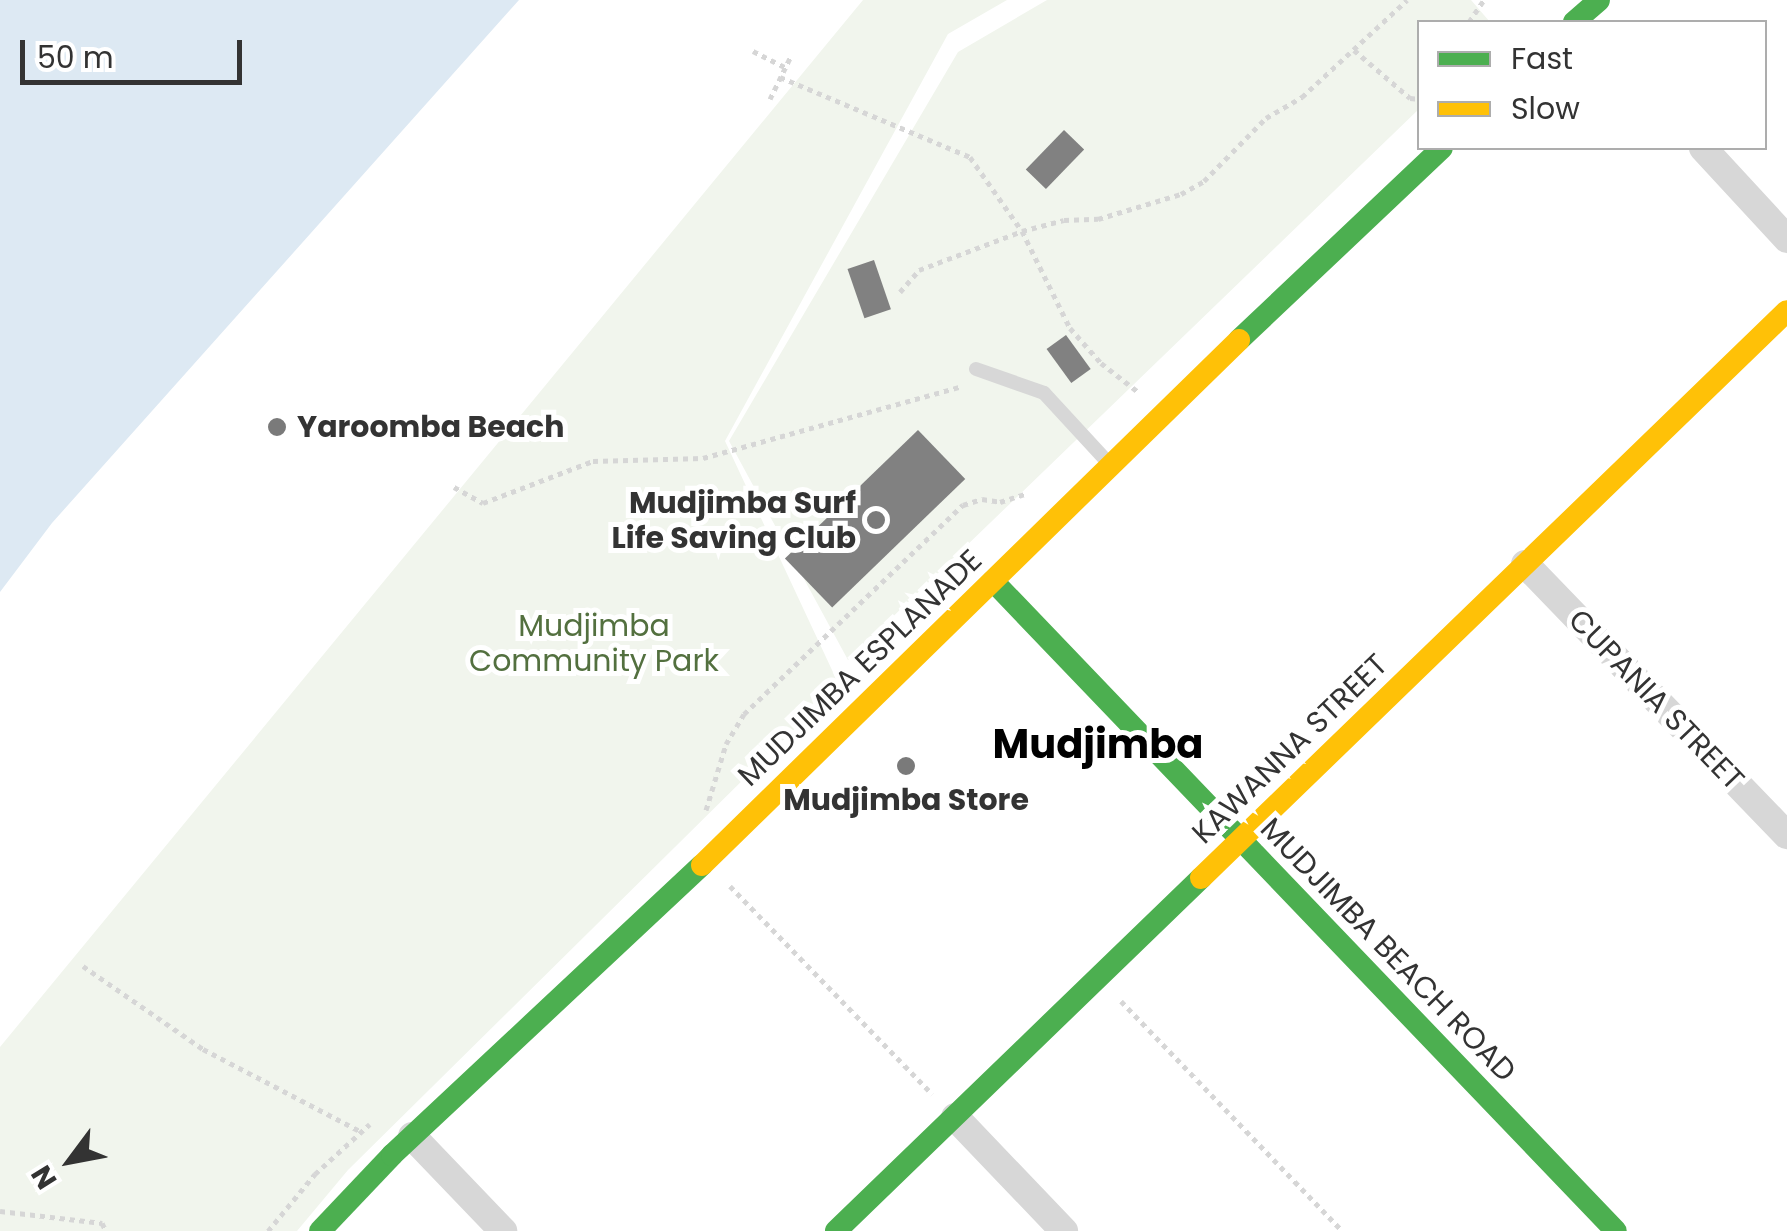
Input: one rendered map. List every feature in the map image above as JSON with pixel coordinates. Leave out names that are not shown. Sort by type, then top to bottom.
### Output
[{"type":"street","name":"MUDJIMBA ESPLANADE","points":[[320,1231],[402,1146],[704,863],[1110,463],[1440,150]]},
{"type":"street","points":[[1705,150],[1787,239]]},
{"type":"street","name":"KAWANNA STREET","points":[[836,1231],[1787,312]]},
{"type":"street","name":"CUPANIA STREET","points":[[1525,564],[1787,835]]},
{"type":"street","name":"MUDJIMBA BEACH ROAD","points":[[993,581],[1616,1231]]},
{"type":"street","points":[[955,1118],[1064,1231]]},
{"type":"street","points":[[402,1146],[503,1231]]},
{"type":"lane","points":[[976,369],[1044,393],[1110,463]]},
{"type":"path","points":[[900,292],[919,270],[1022,231],[1064,220],[1098,220],[1181,194],[1204,181],[1266,118],[1302,97],[1407,0]]},
{"type":"path","points":[[1354,50],[1410,98],[1417,98]]},
{"type":"path","points":[[753,51],[785,67]]},
{"type":"path","points":[[770,99],[791,56]]},
{"type":"path","points":[[780,77],[970,157],[1022,231],[1070,328],[1101,363],[1140,393]]},
{"type":"path","points":[[454,488],[483,503],[593,461],[704,458],[966,385],[976,369]]},
{"type":"path","points":[[702,819],[713,796],[726,744],[744,714],[963,506],[1024,496],[1036,486]]},
{"type":"path","points":[[728,884],[955,1118]]},
{"type":"path","points":[[83,966],[203,1049],[362,1132],[402,1146]]},
{"type":"path","points":[[1098,978],[1342,1231]]},
{"type":"path","points":[[268,1231],[315,1174],[376,1119]]},
{"type":"path","points":[[0,1210],[102,1223],[106,1231]]},
{"type":"green space","name":"Mudjimba Community Park","points":[[863,0],[1007,0],[948,34],[725,441],[839,685],[348,1170],[297,1231],[0,1231],[0,1047]]},
{"type":"green space","points":[[1047,0],[1471,0],[1488,20],[1417,20],[1417,111],[848,660],[729,441],[958,52]]},
{"type":"shaded area","points":[[0,0],[519,0],[52,523],[0,592]]},
{"type":"building","points":[[1064,130],[1084,149],[1046,189],[1026,170]]},
{"type":"building","points":[[874,260],[891,309],[864,318],[848,269]]},
{"type":"building","points":[[1066,335],[1091,369],[1071,383],[1047,349]]},
{"type":"building","name":"Mudjimba Surf Life Saving Club","points":[[918,430],[965,479],[832,607],[785,559]]},
{"type":"traffic: fast","points":[[1576,20],[1599,0]]},
{"type":"traffic: fast","points":[[1239,340],[1440,150]]},
{"type":"traffic: fast","points":[[993,581],[1616,1231]]},
{"type":"traffic: fast","points":[[320,1231],[392,1155],[702,865]]},
{"type":"traffic: fast","points":[[836,1231],[1201,878]]},
{"type":"traffic: slow","points":[[1201,878],[1787,311]]},
{"type":"traffic: slow","points":[[702,865],[1239,340]]},
{"type":"place","name":"Yaroomba Beach","points":[[277,427]]},
{"type":"place","name":"Mudjimba Surf Life Saving Club","points":[[876,520]]},
{"type":"place","name":"Mudjimba Store","points":[[906,766]]},
{"type":"district","name":"Mudjimba","points":[[1098,744]]}]
